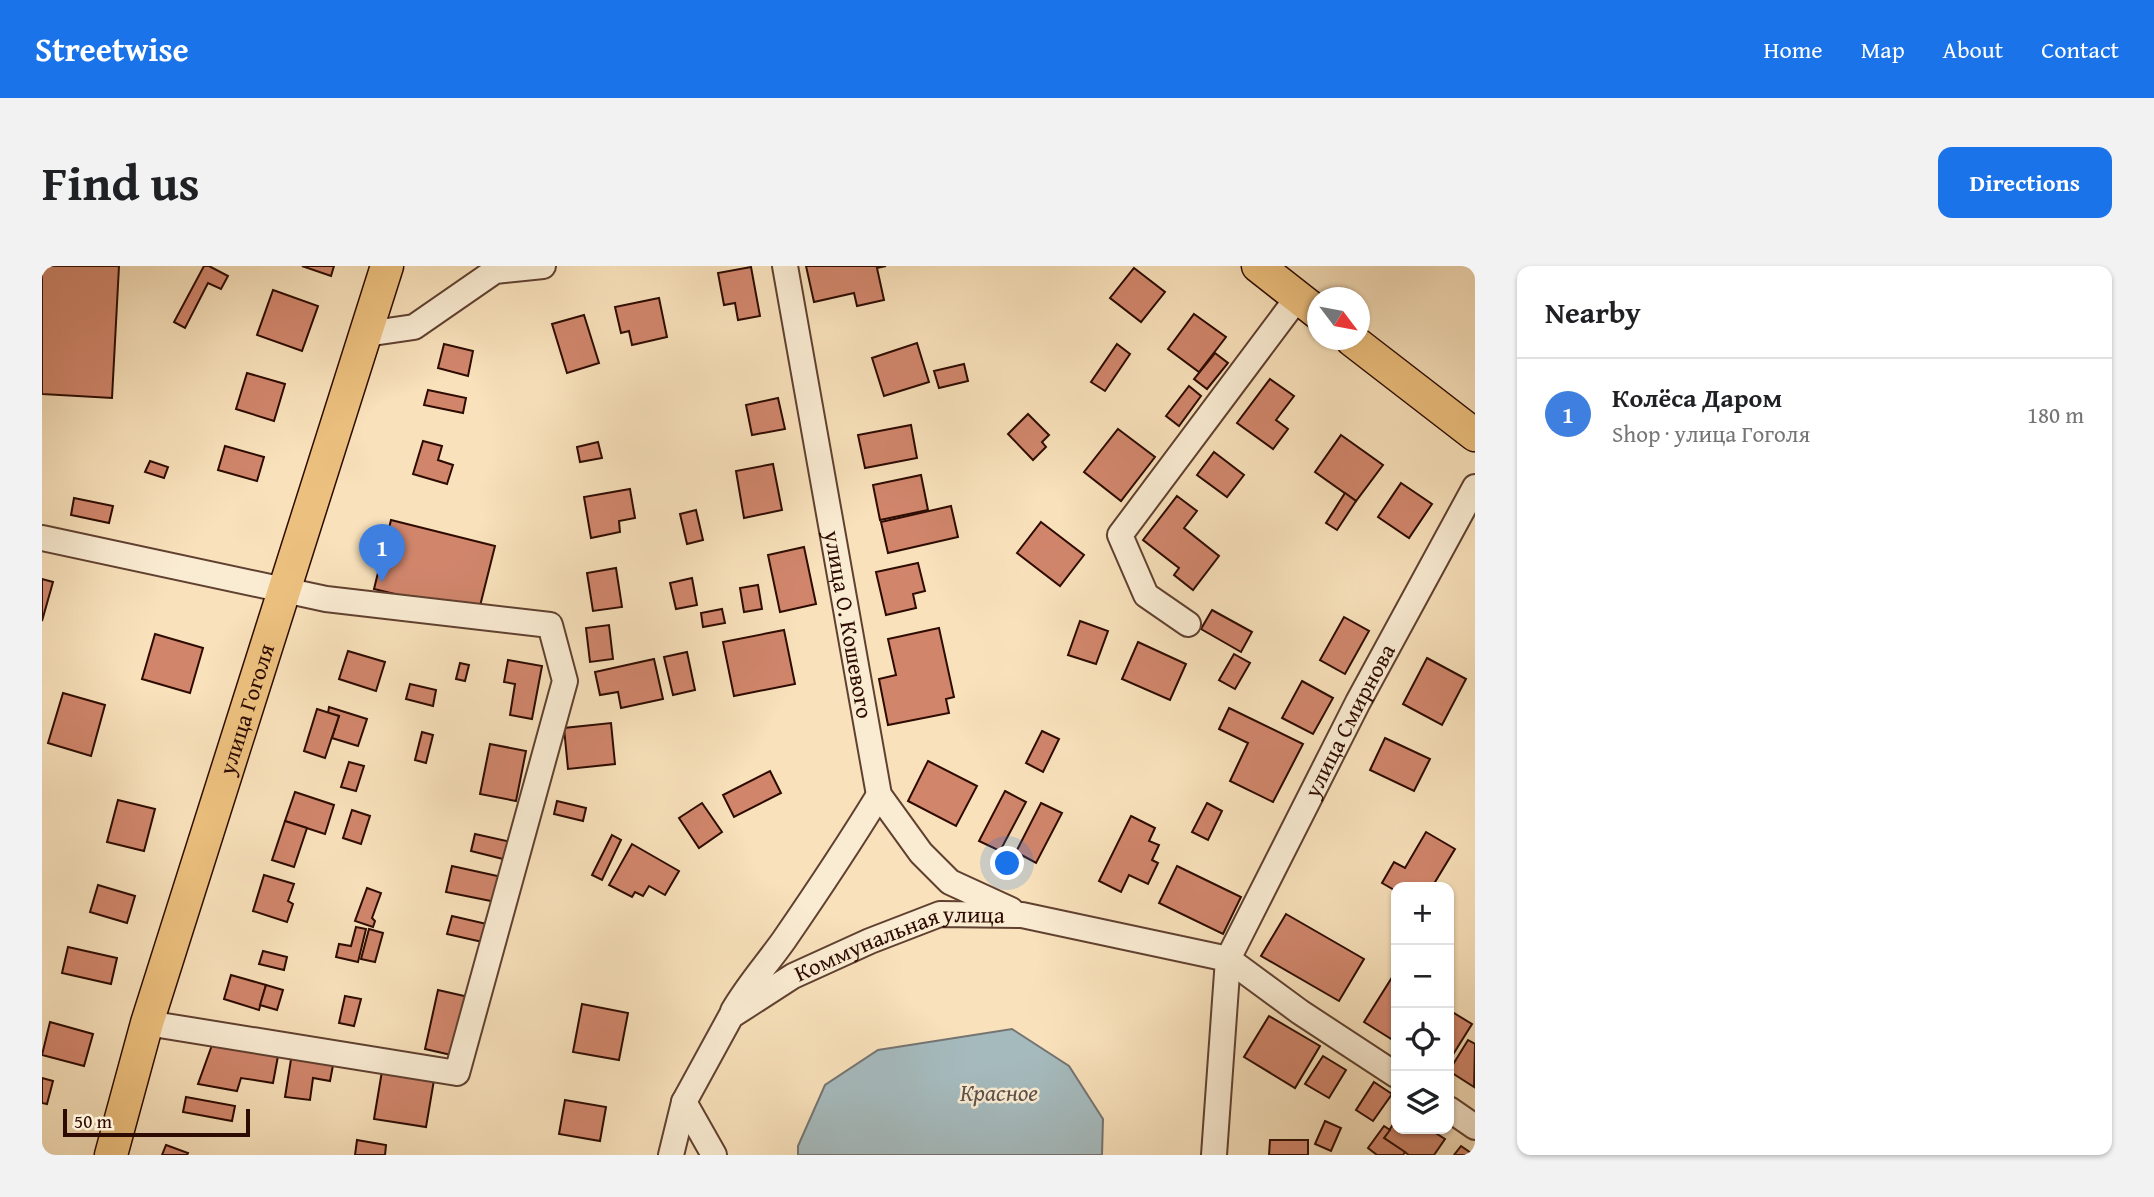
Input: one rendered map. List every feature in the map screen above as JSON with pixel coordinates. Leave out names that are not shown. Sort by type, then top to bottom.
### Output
[{"type":"main road","name":"улица Гоголя","points":[[111,1155],[147,1023],[387,266]]},
{"type":"main road","points":[[1258,266],[1307,304]]},
{"type":"main road","points":[[1365,350],[1475,435]]},
{"type":"street","points":[[366,334],[414,327],[495,271],[543,266]]},
{"type":"street","name":"улица О. Кошевого","points":[[785,266],[880,794],[920,853],[950,883],[1022,915]]},
{"type":"street","points":[[1188,624],[1146,595],[1120,535],[1307,306]]},
{"type":"street","name":"улица Смирнова","points":[[1228,959],[1359,702],[1475,487]]},
{"type":"street","points":[[42,538],[326,599],[550,625],[565,681],[457,1073],[147,1023]]},
{"type":"street","points":[[731,1016],[746,988],[776,951],[836,865],[880,794]]},
{"type":"street","name":"Коммунальная улица","points":[[671,1155],[684,1102],[731,1016],[793,976],[870,941],[940,914],[1022,915],[1228,959],[1300,1012],[1391,1072]]},
{"type":"street","points":[[1214,1155],[1228,959]]},
{"type":"street","points":[[684,1102],[714,1155]]},
{"type":"street","points":[[1454,1112],[1475,1127]]},
{"type":"water","name":"Красное","points":[[1012,1029],[1069,1066],[1103,1119],[1102,1155],[798,1155],[798,1146],[825,1085],[878,1050]]},
{"type":"building","points":[[42,266],[119,266],[112,398],[42,394]]},
{"type":"building","points":[[204,266],[228,276],[221,289],[208,283],[185,328],[174,322]]},
{"type":"building","points":[[302,266],[334,266],[331,276]]},
{"type":"building","points":[[806,266],[886,266],[877,268],[884,300],[857,306],[854,293],[814,302]]},
{"type":"building","points":[[751,267],[760,316],[738,320],[735,303],[724,305],[718,273]]},
{"type":"building","points":[[1134,268],[1165,292],[1141,322],[1110,298]]},
{"type":"building","points":[[273,290],[318,306],[302,351],[257,335]]},
{"type":"building","points":[[659,298],[667,337],[632,345],[629,331],[621,333],[615,307]]},
{"type":"building","points":[[1194,314],[1226,337],[1199,372],[1168,349]]},
{"type":"building","points":[[584,315],[599,363],[567,373],[552,324]]},
{"type":"building","points":[[917,343],[929,382],[884,396],[872,358]]},
{"type":"building","points":[[444,344],[473,351],[468,376],[438,368]]},
{"type":"building","points":[[1117,344],[1130,354],[1105,391],[1091,382]]},
{"type":"building","points":[[1215,353],[1228,363],[1207,389],[1194,379]]},
{"type":"building","points":[[964,364],[968,381],[939,388],[934,371]]},
{"type":"building","points":[[247,373],[285,384],[274,421],[236,409]]},
{"type":"building","points":[[1270,379],[1294,396],[1276,420],[1288,429],[1273,449],[1237,423]]},
{"type":"building","points":[[1189,386],[1201,396],[1179,426],[1166,416]]},
{"type":"building","points":[[428,390],[466,398],[463,413],[424,405]]},
{"type":"building","points":[[778,398],[785,429],[752,435],[746,405]]},
{"type":"building","points":[[1028,414],[1049,435],[1042,442],[1046,447],[1033,460],[1008,434]]},
{"type":"building","points":[[911,425],[917,458],[865,468],[858,435]]},
{"type":"building","points":[[1118,429],[1155,457],[1121,501],[1084,472]]},
{"type":"building","points":[[1341,435],[1383,465],[1356,501],[1315,472]]},
{"type":"building","points":[[423,441],[442,446],[438,460],[453,465],[447,484],[413,474]]},
{"type":"building","points":[[598,442],[602,458],[580,462],[577,447]]},
{"type":"building","points":[[225,446],[264,457],[257,481],[218,470]]},
{"type":"building","points":[[1214,452],[1244,475],[1227,497],[1197,475]]},
{"type":"building","points":[[150,461],[168,467],[164,478],[145,472]]},
{"type":"building","points":[[773,464],[782,510],[744,518],[736,471]]},
{"type":"building","points":[[921,475],[928,510],[880,520],[873,485]]},
{"type":"building","points":[[1401,483],[1432,504],[1409,538],[1378,517]]},
{"type":"building","points":[[630,489],[635,518],[619,521],[620,532],[591,538],[584,497]]},
{"type":"building","points":[[1345,493],[1356,501],[1337,530],[1326,523]]},
{"type":"building","points":[[1177,496],[1197,511],[1184,528],[1219,556],[1193,590],[1174,575],[1179,568],[1143,540]]},
{"type":"building","points":[[74,498],[113,506],[109,523],[71,515]]},
{"type":"building","points":[[951,506],[958,537],[888,553],[881,522]]},
{"type":"building","points":[[696,510],[703,540],[687,544],[680,514]]},
{"type":"building","points":[[391,520],[495,546],[478,614],[374,589]]},
{"type":"building","points":[[1041,522],[1084,555],[1060,586],[1017,553]]},
{"type":"building","points":[[804,547],[816,604],[780,612],[768,555]]},
{"type":"building","points":[[918,563],[925,591],[913,594],[916,608],[886,615],[876,572]]},
{"type":"building","points":[[616,568],[622,607],[593,611],[587,573]]},
{"type":"building","points":[[692,578],[697,605],[676,609],[670,583]]},
{"type":"building","points":[[42,579],[53,582],[42,621]]},
{"type":"building","points":[[758,585],[762,609],[744,612],[740,588]]},
{"type":"building","points":[[722,609],[725,623],[703,627],[701,613]]},
{"type":"building","points":[[1212,610],[1252,632],[1241,652],[1201,629]]},
{"type":"building","points":[[1344,617],[1369,631],[1345,674],[1320,660]]},
{"type":"building","points":[[1080,621],[1108,631],[1096,664],[1068,655]]},
{"type":"building","points":[[609,625],[613,659],[590,662],[586,628]]},
{"type":"building","points":[[939,628],[954,697],[946,699],[949,713],[888,725],[879,679],[896,675],[888,639]]},
{"type":"building","points":[[784,630],[795,684],[734,696],[723,642]]},
{"type":"building","points":[[155,634],[203,648],[190,693],[142,679]]},
{"type":"building","points":[[1138,642],[1186,664],[1170,700],[1122,679]]},
{"type":"building","points":[[348,651],[385,662],[376,691],[339,679]]},
{"type":"building","points":[[687,652],[695,690],[673,695],[664,657]]},
{"type":"building","points":[[1234,654],[1250,663],[1235,689],[1219,680]]},
{"type":"building","points":[[1427,658],[1466,679],[1442,725],[1403,704]]},
{"type":"building","points":[[654,659],[663,699],[621,708],[618,692],[600,695],[595,672]]},
{"type":"building","points":[[508,660],[542,666],[532,719],[510,715],[515,684],[504,682]]},
{"type":"building","points":[[460,663],[469,665],[465,681],[456,679]]},
{"type":"building","points":[[1302,681],[1333,698],[1313,734],[1282,718]]},
{"type":"building","points":[[410,684],[436,690],[433,706],[406,699]]},
{"type":"building","points":[[63,693],[105,705],[91,756],[48,743]]},
{"type":"building","points":[[329,707],[367,719],[358,746],[332,738],[339,716],[328,713]]},
{"type":"building","points":[[1229,708],[1303,744],[1273,802],[1230,781],[1248,743],[1219,729]]},
{"type":"building","points":[[317,709],[339,716],[325,758],[304,751]]},
{"type":"building","points":[[611,723],[615,764],[568,769],[564,728]]},
{"type":"building","points":[[1042,731],[1059,739],[1043,772],[1026,763]]},
{"type":"building","points":[[422,732],[433,735],[426,763],[415,760]]},
{"type":"building","points":[[1385,738],[1430,759],[1414,791],[1370,770]]},
{"type":"building","points":[[490,744],[526,751],[516,801],[480,794]]},
{"type":"building","points":[[928,761],[977,786],[956,826],[908,801]]},
{"type":"building","points":[[349,762],[364,766],[356,791],[341,787]]},
{"type":"building","points":[[770,771],[781,793],[734,817],[723,795]]},
{"type":"building","points":[[1005,791],[1026,802],[1000,851],[979,841]]},
{"type":"building","points":[[295,792],[334,805],[325,834],[285,821]]},
{"type":"building","points":[[118,800],[155,809],[144,851],[107,842]]},
{"type":"building","points":[[557,801],[586,808],[583,821],[554,814]]},
{"type":"building","points":[[702,803],[722,832],[699,848],[679,818]]},
{"type":"building","points":[[1041,803],[1062,813],[1036,863],[1016,852]]},
{"type":"building","points":[[1207,803],[1222,811],[1208,840],[1192,832]]},
{"type":"building","points":[[352,810],[370,816],[361,844],[343,838]]},
{"type":"building","points":[[1131,816],[1155,828],[1149,841],[1159,845],[1152,860],[1158,863],[1148,884],[1129,875],[1121,892],[1099,881]]},
{"type":"building","points":[[285,821],[307,828],[294,867],[272,860]]},
{"type":"building","points":[[1426,832],[1455,849],[1435,882],[1391,882],[1391,888],[1382,883],[1394,862],[1405,868]]},
{"type":"building","points":[[475,834],[511,842],[507,860],[471,851]]},
{"type":"building","points":[[612,835],[621,840],[602,880],[592,875]]},
{"type":"building","points":[[632,844],[679,871],[665,895],[649,886],[643,896],[635,892],[632,897],[609,885]]},
{"type":"building","points":[[452,866],[502,877],[496,902],[446,892]]},
{"type":"building","points":[[1177,866],[1241,897],[1223,934],[1159,903]]},
{"type":"building","points":[[264,875],[294,884],[288,901],[293,904],[287,922],[253,911]]},
{"type":"building","points":[[98,885],[135,896],[127,923],[90,912]]},
{"type":"building","points":[[367,888],[381,893],[372,918],[375,921],[373,927],[355,921]]},
{"type":"building","points":[[1286,914],[1364,959],[1339,1001],[1261,956]]},
{"type":"building","points":[[452,916],[491,925],[487,943],[447,934]]},
{"type":"building","points":[[356,927],[366,929],[358,962],[336,957],[339,944],[351,946]]},
{"type":"building","points":[[369,929],[383,933],[375,962],[361,959]]},
{"type":"building","points":[[68,947],[117,958],[111,984],[62,973]]},
{"type":"building","points":[[263,951],[287,957],[284,970],[259,964]]},
{"type":"building","points":[[231,975],[266,985],[259,1010],[224,999]]},
{"type":"building","points":[[1391,979],[1391,1039],[1364,1022]]},
{"type":"building","points":[[266,985],[283,990],[277,1010],[260,1005]]},
{"type":"building","points":[[438,990],[473,998],[460,1057],[425,1049]]},
{"type":"building","points":[[345,996],[361,999],[354,1026],[339,1023]]},
{"type":"building","points":[[582,1004],[628,1013],[619,1060],[573,1052]]},
{"type":"building","points":[[1454,1013],[1472,1024],[1454,1053]]},
{"type":"building","points":[[1269,1016],[1320,1046],[1295,1088],[1244,1057]]},
{"type":"building","points":[[50,1022],[93,1034],[84,1066],[42,1055]]},
{"type":"building","points":[[1468,1040],[1475,1044],[1474,1087],[1454,1074],[1454,1063]]},
{"type":"building","points":[[212,1045],[278,1056],[273,1083],[241,1078],[237,1091],[198,1084]]},
{"type":"building","points":[[292,1053],[334,1060],[330,1081],[313,1078],[310,1100],[285,1097]]},
{"type":"building","points":[[1323,1056],[1346,1070],[1329,1098],[1305,1084]]},
{"type":"building","points":[[382,1071],[434,1080],[426,1127],[374,1119]]},
{"type":"building","points":[[42,1078],[53,1081],[47,1104],[42,1103]]},
{"type":"building","points":[[1374,1082],[1391,1093],[1373,1121],[1356,1110]]},
{"type":"building","points":[[186,1097],[235,1106],[232,1121],[183,1112]]},
{"type":"building","points":[[565,1100],[606,1107],[600,1141],[559,1134]]},
{"type":"building","points":[[1325,1121],[1341,1128],[1331,1151],[1315,1144]]},
{"type":"building","points":[[1384,1126],[1390,1130],[1384,1138],[1405,1152],[1403,1155],[1377,1155],[1368,1148]]},
{"type":"building","points":[[1391,1128],[1391,1134],[1437,1134],[1445,1139],[1434,1155],[1409,1155],[1384,1138]]},
{"type":"building","points":[[357,1140],[386,1145],[385,1155],[355,1155]]},
{"type":"building","points":[[1270,1140],[1308,1140],[1308,1155],[1269,1155]]},
{"type":"building","points":[[166,1145],[188,1153],[162,1155]]},
{"type":"building","points":[[1461,1146],[1474,1155],[1454,1155]]},
{"type":"place","name":"Колёса Даром","points":[[382,582]]}]
